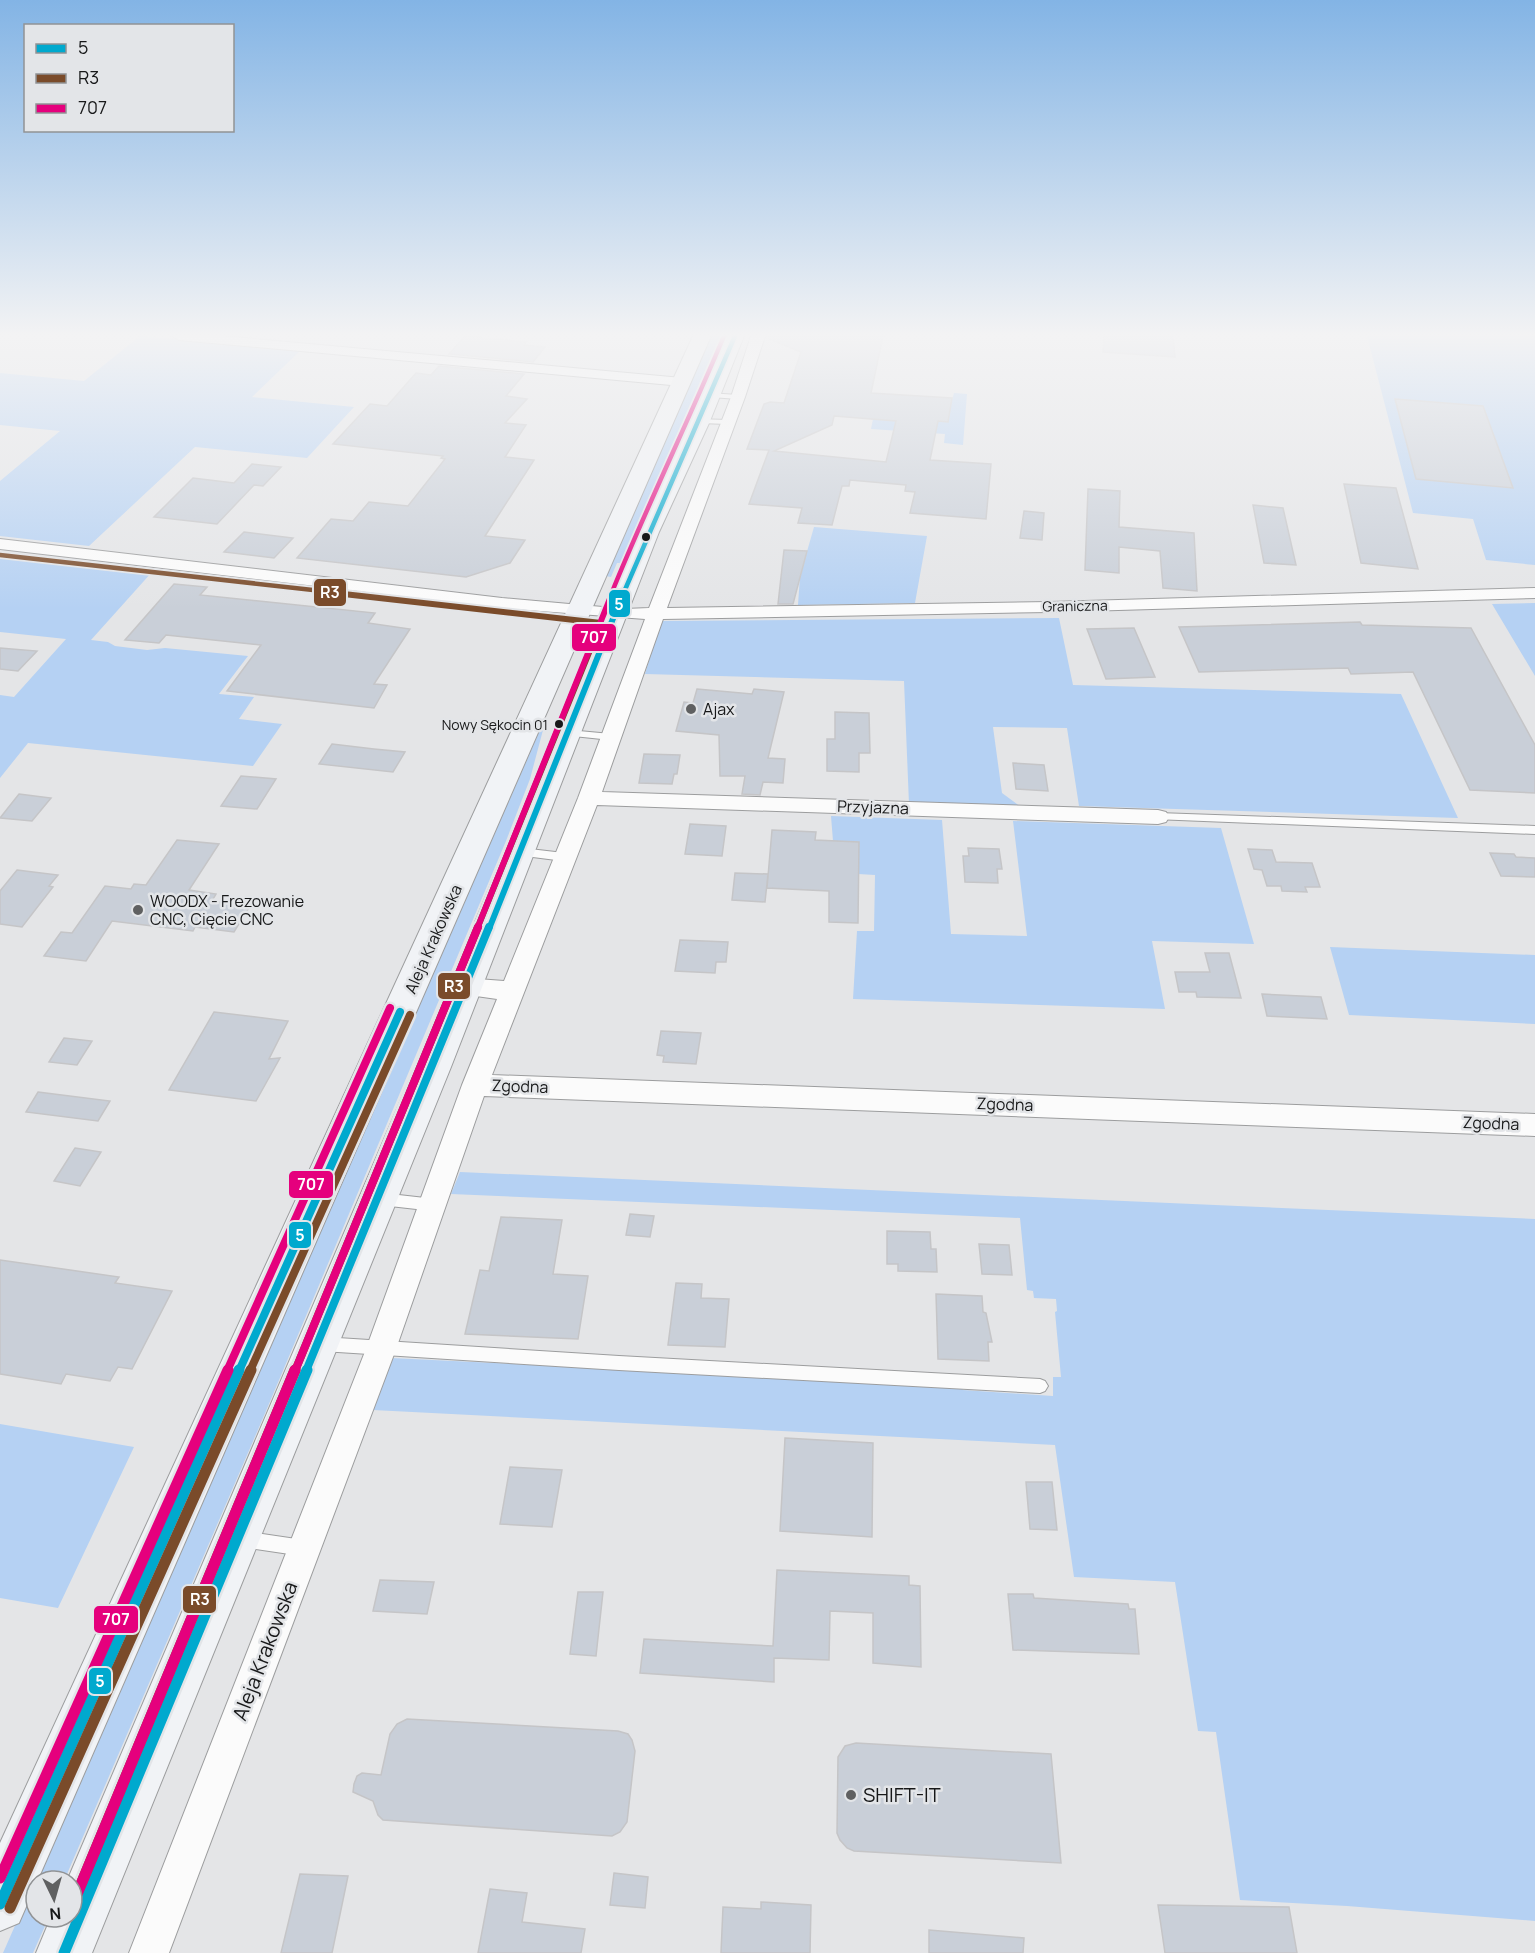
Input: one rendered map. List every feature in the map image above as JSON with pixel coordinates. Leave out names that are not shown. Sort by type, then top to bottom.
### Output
[{"type":"main road","name":"Aleja Krakowska","points":[[0,1904],[597,613],[665,427]]},
{"type":"main road","name":"Aleja Krakowska","points":[[64,1953],[433,1067],[568,733],[597,613],[648,532],[697,427]]},
{"type":"street","name":"Aleja Krakowska","points":[[149,1953],[381,1349],[475,1085],[589,798],[725,427]]},
{"type":"street","name":"Graniczna","points":[[0,544],[597,613],[1009,608],[1535,593]]},
{"type":"street","name":"Przyjazna","points":[[589,798],[1158,817]]},
{"type":"street","points":[[464,987],[512,991]]},
{"type":"street","name":"Zgodna","points":[[475,1085],[1535,1125]]},
{"type":"lane","points":[[568,733],[611,737]]},
{"type":"lane","points":[[1158,817],[1535,830]]},
{"type":"lane","points":[[520,852],[564,857]]},
{"type":"lane","points":[[377,1198],[434,1205]]},
{"type":"lane","points":[[317,1344],[1040,1386]]},
{"type":"lane","points":[[235,1538],[304,1548]]},
{"type":"shaded area","points":[[21,427],[335,427],[307,458],[195,447],[89,546],[0,536],[0,481],[60,431]]},
{"type":"shaded area","points":[[670,427],[683,427],[626,563],[617,563],[611,577],[605,576]]},
{"type":"shaded area","points":[[871,427],[964,427],[963,445],[944,443],[945,434],[871,429]]},
{"type":"shaded area","points":[[1391,427],[1535,427],[1535,565],[1486,560],[1473,519],[1413,513]]},
{"type":"shaded area","points":[[814,527],[927,536],[915,603],[798,605],[800,576]]},
{"type":"shaded area","points":[[0,555],[152,572],[91,640],[147,650],[165,648],[248,656],[219,694],[254,697],[239,719],[282,724],[253,766],[28,743],[0,778],[0,695],[14,697],[66,639],[0,632]]},
{"type":"shaded area","points":[[1535,603],[1535,676],[1492,604]]},
{"type":"shaded area","points":[[1059,618],[1073,685],[1401,694],[1458,818],[1079,806],[1067,728],[993,727],[1002,793],[1021,807],[909,804],[904,681],[645,674],[661,621]]},
{"type":"shaded area","points":[[540,730],[543,730],[530,779],[506,841],[266,1411],[69,1869],[40,1869]]},
{"type":"shaded area","points":[[831,816],[942,820],[951,934],[1027,936],[1013,821],[1221,828],[1254,944],[1152,941],[1165,1009],[853,999],[857,931],[874,931],[875,875],[858,874],[833,841]]},
{"type":"shaded area","points":[[1330,947],[1535,955],[1535,1024],[1349,1015]]},
{"type":"shaded area","points":[[460,1172],[1535,1219],[1535,1921],[1240,1900],[1216,1732],[1198,1731],[1175,1582],[1074,1577],[1055,1445],[373,1410],[391,1358],[960,1386],[963,1390],[1053,1396],[1053,1377],[1061,1377],[1055,1312],[1057,1311],[1056,1299],[1034,1298],[1033,1291],[1027,1290],[1020,1218],[451,1194]]},
{"type":"shaded area","points":[[0,1424],[134,1447],[58,1608],[0,1598]]},
{"type":"shaded area","points":[[24,1905],[24,1929],[44,1929],[33,1953],[3,1953]]},
{"type":"building","points":[[349,427],[525,427],[505,457],[534,460],[485,536],[525,540],[510,563],[466,577],[297,558],[331,519],[353,521],[369,502],[408,506],[445,459],[441,458],[443,456],[333,444]]},
{"type":"building","points":[[755,427],[827,427],[774,451],[886,462],[895,427],[937,427],[930,460],[991,464],[986,519],[910,513],[915,492],[905,491],[906,485],[850,480],[849,486],[842,486],[832,525],[798,523],[802,508],[749,504],[769,450],[747,449]]},
{"type":"building","points":[[1402,427],[1491,427],[1513,488],[1416,479]]},
{"type":"building","points":[[252,464],[281,467],[263,486],[254,485],[217,524],[154,517],[193,478],[234,483]]},
{"type":"building","points":[[1344,484],[1396,488],[1418,569],[1361,563]]},
{"type":"building","points":[[1088,489],[1120,491],[1119,527],[1194,533],[1197,591],[1163,588],[1160,551],[1119,547],[1119,573],[1085,570]]},
{"type":"building","points":[[1253,505],[1283,508],[1296,565],[1264,563]]},
{"type":"building","points":[[1024,511],[1044,513],[1042,540],[1020,538]]},
{"type":"building","points":[[244,532],[293,538],[274,558],[224,552]]},
{"type":"building","points":[[784,550],[807,551],[793,604],[778,604]]},
{"type":"building","points":[[174,584],[207,587],[200,595],[375,613],[368,623],[410,629],[374,684],[387,685],[374,708],[227,691],[261,645],[166,635],[159,643],[125,640]]},
{"type":"building","points":[[1360,622],[1362,625],[1471,628],[1535,745],[1535,793],[1470,790],[1413,672],[1351,674],[1348,668],[1199,672],[1179,627]]},
{"type":"building","points":[[1134,628],[1155,677],[1106,679],[1087,629]]},
{"type":"building","points":[[0,648],[37,651],[18,671],[0,669]]},
{"type":"building","points":[[697,689],[752,694],[754,689],[784,692],[768,758],[785,759],[783,783],[763,782],[760,795],[742,794],[745,776],[720,776],[719,735],[676,731],[684,702],[693,703]]},
{"type":"building","points":[[835,712],[869,713],[870,753],[859,753],[859,772],[827,771],[827,739],[835,739]]},
{"type":"building","points":[[332,744],[405,752],[393,772],[319,764]]},
{"type":"building","points":[[644,754],[680,755],[677,774],[674,774],[672,784],[639,783]]},
{"type":"building","points":[[1013,763],[1044,765],[1048,791],[1016,789]]},
{"type":"building","points":[[241,776],[276,779],[257,809],[221,806]]},
{"type":"building","points":[[19,794],[51,798],[32,821],[0,818]]},
{"type":"building","points":[[690,824],[726,826],[722,856],[685,854]]},
{"type":"building","points":[[772,830],[816,832],[815,840],[859,842],[858,923],[829,922],[829,891],[767,888]]},
{"type":"building","points":[[177,840],[219,844],[189,890],[216,894],[212,901],[250,906],[234,932],[195,927],[193,931],[112,921],[86,961],[44,956],[61,932],[72,933],[105,886],[131,889],[134,884],[146,885]]},
{"type":"building","points":[[968,848],[999,849],[1002,869],[997,869],[998,883],[965,882],[963,856],[969,856]]},
{"type":"building","points":[[1248,849],[1272,850],[1276,862],[1312,863],[1320,887],[1305,887],[1307,892],[1282,891],[1281,886],[1267,886],[1262,870],[1254,869]]},
{"type":"building","points":[[1490,853],[1535,858],[1535,877],[1501,876]]},
{"type":"building","points":[[17,870],[58,875],[49,886],[53,887],[22,927],[0,924],[0,891]]},
{"type":"building","points":[[735,873],[768,874],[765,902],[732,900]]},
{"type":"building","points":[[680,940],[728,942],[726,962],[716,962],[715,973],[675,971]]},
{"type":"building","points":[[1205,953],[1229,953],[1241,998],[1197,997],[1196,992],[1179,992],[1175,972],[1210,972]]},
{"type":"building","points":[[1262,994],[1321,997],[1327,1019],[1267,1016]]},
{"type":"building","points":[[214,1012],[288,1021],[269,1059],[280,1058],[256,1101],[169,1090]]},
{"type":"building","points":[[661,1031],[701,1033],[696,1064],[663,1062],[664,1056],[657,1055]]},
{"type":"building","points":[[64,1038],[92,1041],[77,1065],[49,1062]]},
{"type":"building","points":[[38,1092],[110,1101],[98,1121],[26,1112]]},
{"type":"building","points":[[75,1148],[101,1152],[80,1186],[54,1181]]},
{"type":"building","points":[[630,1214],[654,1216],[650,1237],[626,1235]]},
{"type":"building","points":[[501,1217],[562,1220],[553,1274],[588,1276],[578,1339],[465,1334],[480,1270],[489,1271]]},
{"type":"building","points":[[887,1231],[930,1232],[931,1249],[936,1249],[937,1272],[898,1271],[898,1264],[887,1264]]},
{"type":"building","points":[[979,1244],[1009,1245],[1012,1275],[982,1274]]},
{"type":"building","points":[[0,1260],[119,1277],[115,1283],[172,1291],[132,1369],[118,1367],[110,1381],[66,1374],[61,1384],[0,1374]]},
{"type":"building","points":[[676,1283],[702,1284],[701,1298],[729,1299],[725,1347],[668,1345]]},
{"type":"building","points":[[936,1294],[982,1296],[983,1312],[986,1313],[992,1342],[988,1342],[989,1361],[938,1359]]},
{"type":"building","points":[[785,1438],[873,1443],[872,1537],[780,1531]]},
{"type":"building","points":[[510,1467],[562,1470],[552,1527],[500,1524]]},
{"type":"building","points":[[1026,1482],[1052,1482],[1057,1530],[1030,1529]]},
{"type":"building","points":[[777,1570],[909,1576],[909,1585],[920,1586],[921,1667],[873,1663],[873,1613],[830,1611],[829,1660],[774,1658],[774,1682],[640,1673],[644,1639],[773,1646]]},
{"type":"building","points":[[380,1580],[434,1582],[427,1614],[373,1611]]},
{"type":"building","points":[[578,1592],[603,1592],[596,1656],[570,1654]]},
{"type":"building","points":[[1008,1594],[1033,1594],[1034,1598],[1128,1604],[1129,1609],[1135,1609],[1139,1654],[1013,1650]]},
{"type":"building","points":[[407,1719],[618,1731],[628,1734],[635,1751],[627,1822],[620,1832],[612,1836],[383,1820],[378,1815],[373,1801],[353,1792],[354,1784],[357,1776],[362,1773],[381,1775],[390,1734],[397,1724]]},
{"type":"building","points":[[856,1743],[1051,1754],[1061,1863],[854,1851],[847,1848],[837,1833],[838,1757],[845,1746]]},
{"type":"building","points":[[614,1873],[648,1877],[645,1908],[610,1905]]},
{"type":"building","points":[[300,1874],[348,1876],[332,1953],[281,1953]]},
{"type":"building","points":[[490,1889],[527,1893],[522,1922],[585,1929],[581,1953],[478,1953]]},
{"type":"building","points":[[761,1902],[811,1905],[810,1953],[721,1953],[723,1907],[761,1909]]},
{"type":"building","points":[[1158,1905],[1289,1907],[1297,1953],[1165,1953]]},
{"type":"building","points":[[929,1930],[1024,1938],[1023,1953],[929,1953]]},
{"type":"transit line","name":"707","points":[[84,1877],[423,1063],[638,528],[685,427]]},
{"type":"transit line","name":"5","points":[[64,1953],[433,1067],[648,532],[697,427]]},
{"type":"transit line","name":"R3","points":[[0,555],[601,623],[423,1063],[84,1877]]},
{"type":"transit line","name":"707","points":[[0,1878],[390,1008]]},
{"type":"transit line","name":"5","points":[[0,1904],[400,1012]]},
{"type":"transit line","name":"R3","points":[[10,1908],[410,1015]]},
{"type":"place","name":"Ajax","points":[[691,709]]},
{"type":"place","name":"Nowy Sękocin 01","points":[[559,724]]},
{"type":"place","name":"WOODX - Frezowanie CNC, Cięcie CNC","points":[[138,910]]},
{"type":"place","name":"SHIFT-IT","points":[[851,1795]]}]
